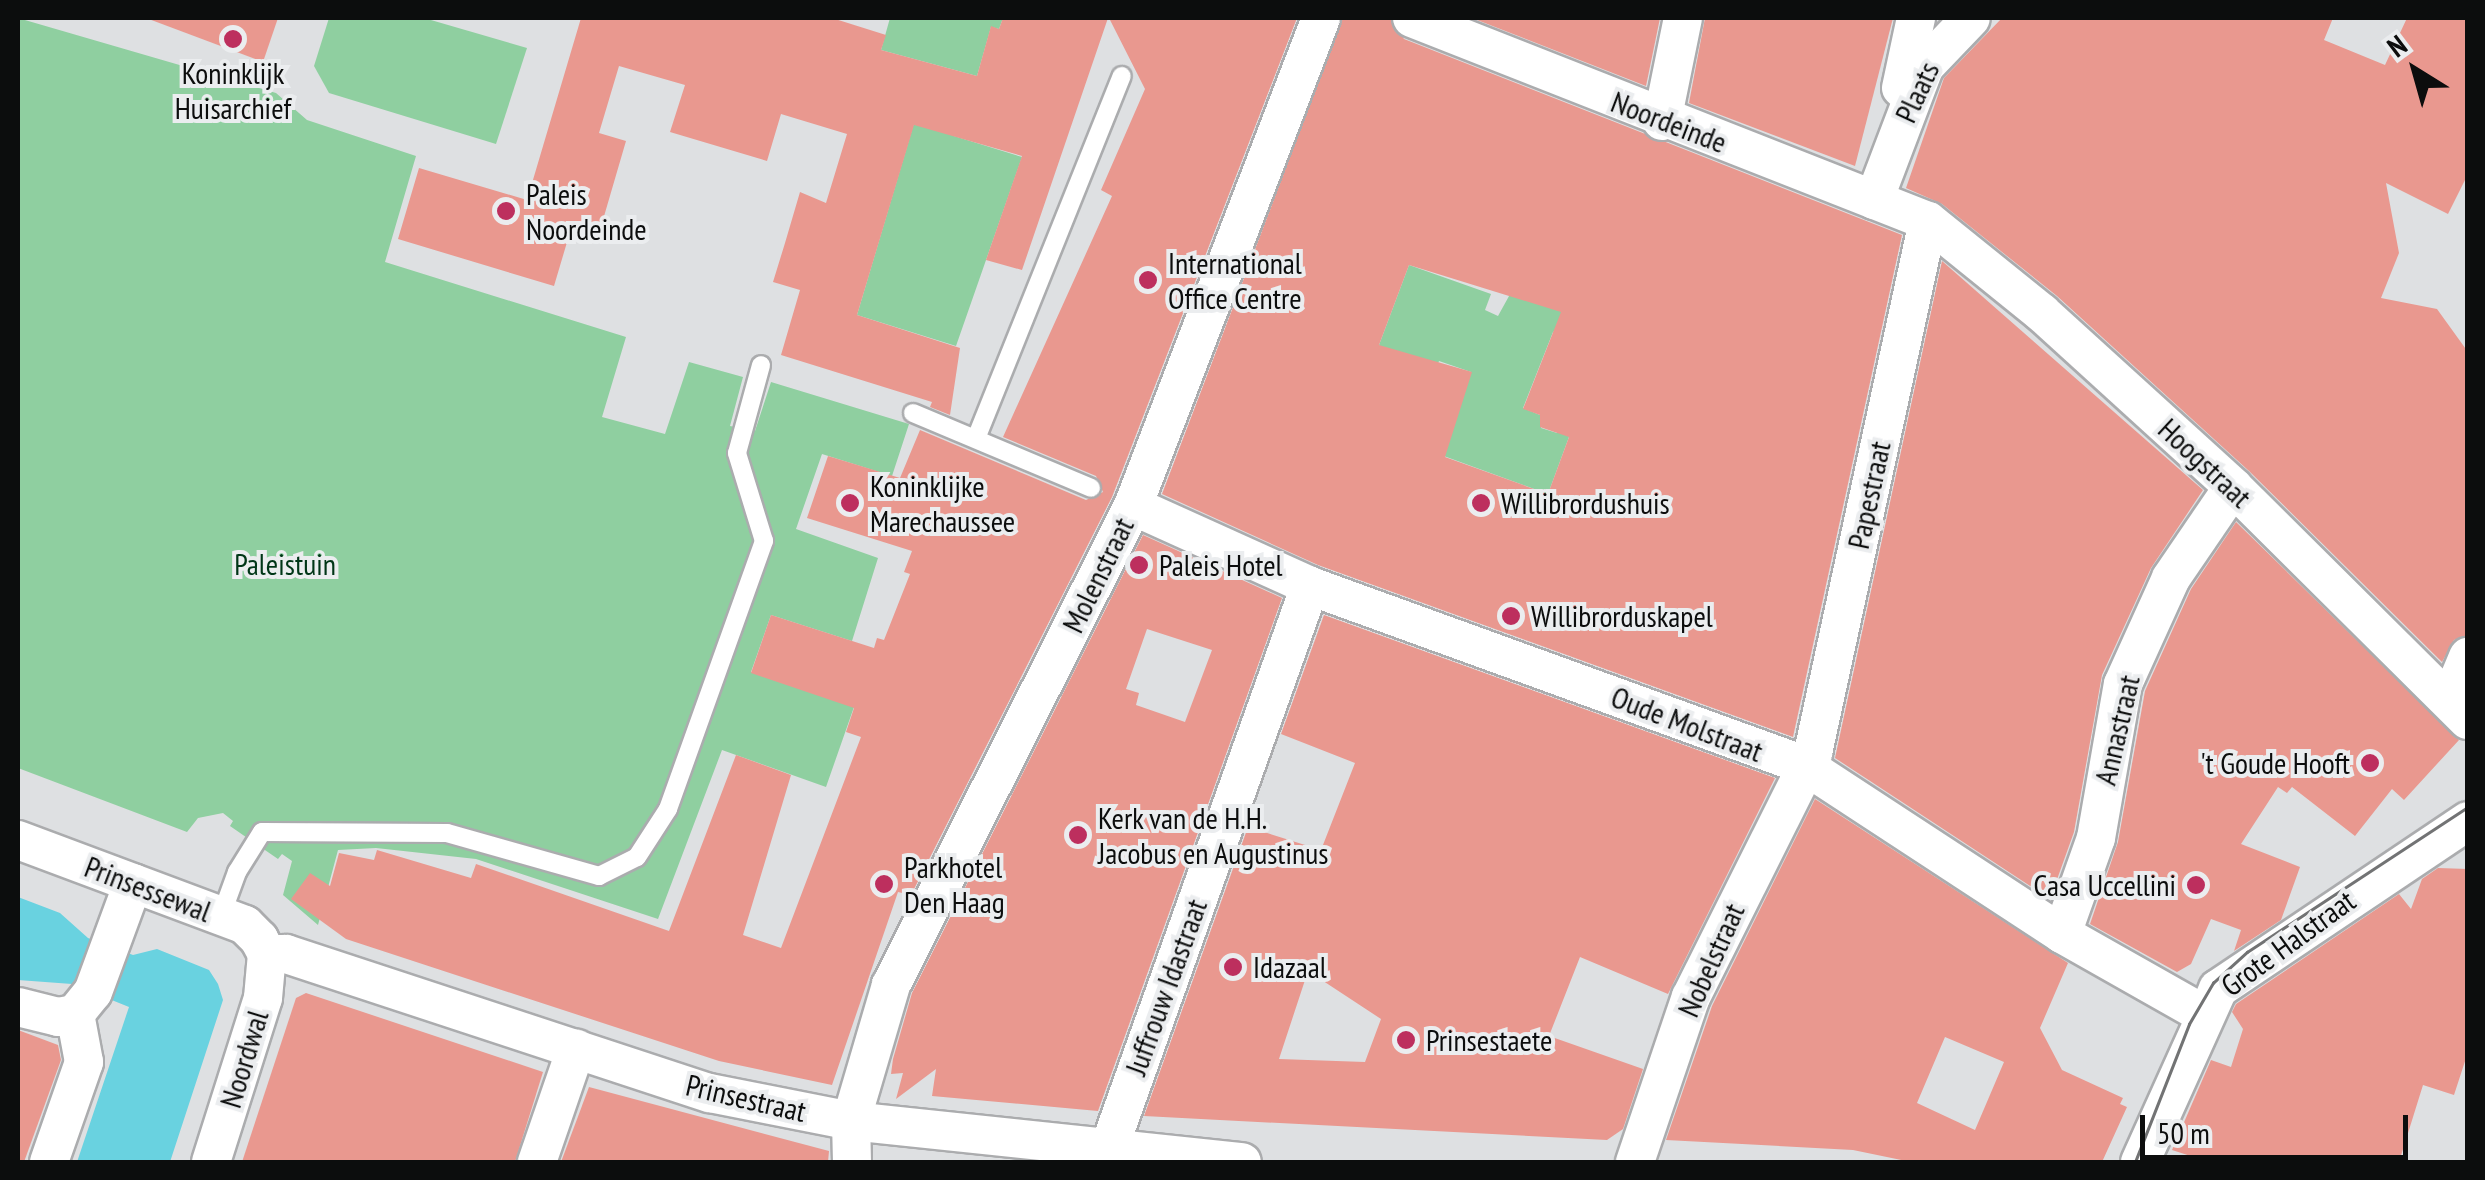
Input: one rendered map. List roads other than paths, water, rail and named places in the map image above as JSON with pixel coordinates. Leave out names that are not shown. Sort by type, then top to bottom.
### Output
[{"type":"street","name":"Molenstraat","points":[[852,1162],[851,1121],[891,985],[1124,503],[1322,18]]},
{"type":"street","name":"Noordeinde","points":[[1412,18],[1662,121],[1878,190],[1928,222]]},
{"type":"street","points":[[1662,121],[1683,18]]},
{"type":"street","name":"Plaats","points":[[1878,190],[1916,18]]},
{"type":"street","name":"Plaats","points":[[1878,190],[1925,66],[1971,18]]},
{"type":"street","name":"Hoogstraat","points":[[1928,222],[2042,314],[2233,487],[2459,710]]},
{"type":"street","name":"Papestraat","points":[[1804,765],[1813,751],[1928,222]]},
{"type":"street","name":"Annastraat","points":[[2062,934],[2096,838],[2123,684],[2172,578],[2233,487]]},
{"type":"street","name":"Oude Molstraat","points":[[1124,503],[1310,586],[1804,765],[2062,934],[2205,1015]]},
{"type":"street","name":"Juffrouw Idastraat","points":[[1106,1155],[1310,586]]},
{"type":"street","points":[[2459,710],[2468,657]]},
{"type":"street","name":"Nobelstraat","points":[[1634,1162],[1691,996],[1804,765]]},
{"type":"street","name":"Grote Halstraat","points":[[2140,1162],[2218,988],[2468,821]]},
{"type":"street","name":"Prinsessewal","points":[[18,840],[245,924],[267,954]]},
{"type":"street","points":[[49,1162],[84,1062],[84,1003],[133,883]]},
{"type":"street","name":"Prinsestraat","points":[[267,954],[286,954],[710,1092],[851,1121],[1106,1155],[1242,1162]]},
{"type":"street","name":"Noordwal","points":[[211,1162],[263,998],[267,954]]},
{"type":"street","points":[[18,1007],[84,1003]]},
{"type":"street","points":[[537,1162],[576,1049]]},
{"type":"lane","points":[[977,436],[1122,76]]},
{"type":"lane","points":[[222,916],[237,872],[262,832],[447,832],[599,876],[638,857],[668,809],[764,542],[737,453],[761,364]]},
{"type":"lane","points":[[912,413],[977,436],[1091,488]]},
{"type":"water","points":[[18,897],[60,913],[88,938],[133,955],[157,949],[209,970],[218,984],[223,1000],[170,1162],[77,1162],[129,1007],[72,984],[18,980]]},
{"type":"tram line","points":[[2135,1162],[2189,1024],[2213,983],[2247,952],[2468,807]]},
{"type":"place","name":"Koninklijk Huisarchief","points":[[233,39]]},
{"type":"place","name":"Paleis Noordeinde","points":[[506,211]]},
{"type":"place","name":"International Office Centre","points":[[1148,280]]},
{"type":"place","name":"Koninklijke Marechaussee","points":[[850,503]]},
{"type":"place","name":"Willibrordushuis","points":[[1481,503]]},
{"type":"place","name":"Paleis Hotel","points":[[1139,565]]},
{"type":"place","name":"Willibrorduskapel","points":[[1511,616]]},
{"type":"place","name":"'t Goude Hooft","points":[[2370,763]]},
{"type":"place","name":"Kerk van de H.H. Jacobus en Augustinus","points":[[1078,835]]},
{"type":"place","name":"Parkhotel Den Haag","points":[[884,884]]},
{"type":"place","name":"Casa Uccellini","points":[[2196,885]]},
{"type":"place","name":"Idazaal","points":[[1233,967]]},
{"type":"place","name":"Prinsestaete","points":[[1406,1040]]},
{"type":"park label","name":"Paleistuin","points":[[285,564]]}]
